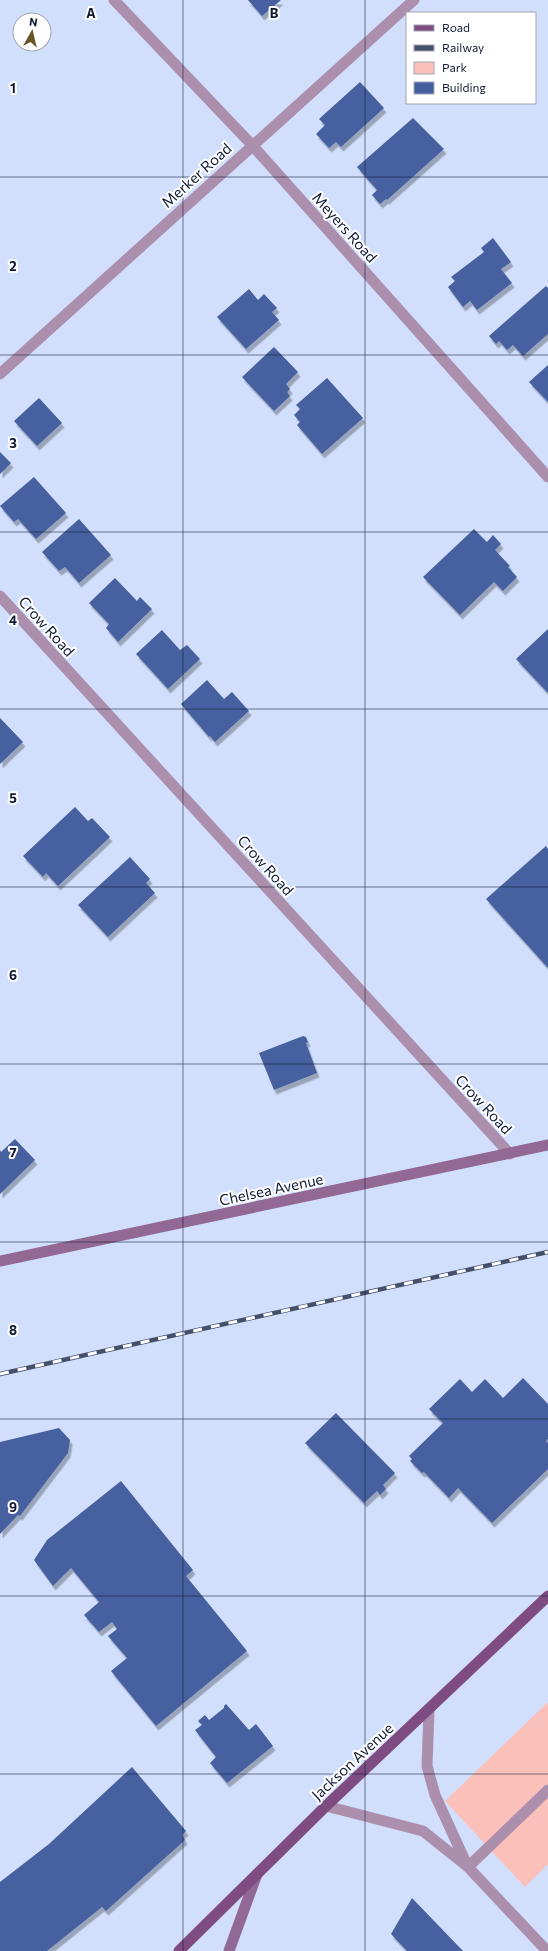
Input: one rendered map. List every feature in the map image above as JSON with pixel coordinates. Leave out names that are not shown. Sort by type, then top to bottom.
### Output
[{"type":"main road","name":"Chelsea Avenue","points":[[0,1261],[548,1145]]},
{"type":"main road","name":"Jackson Avenue","points":[[179,1951],[326,1806],[429,1711],[548,1596]]},
{"type":"main road","points":[[229,1951],[257,1874]]},
{"type":"street","name":"Meyers Road","points":[[114,0],[252,145],[548,477]]},
{"type":"street","name":"Merker Road","points":[[0,374],[414,0]]},
{"type":"street","name":"Crow Road","points":[[0,596],[510,1154]]},
{"type":"street","points":[[429,1711],[427,1766],[435,1796],[468,1867]]},
{"type":"street","points":[[468,1867],[548,1790]]},
{"type":"street","points":[[326,1806],[423,1831],[468,1867],[547,1951]]},
{"type":"green space","points":[[548,1702],[548,1864],[525,1887],[445,1801]]},
{"type":"building","points":[[248,0],[281,0],[262,16]]},
{"type":"building","points":[[360,82],[384,108],[341,147],[336,142],[329,148],[316,134],[325,125],[319,119]]},
{"type":"building","points":[[413,118],[444,149],[387,200],[386,199],[380,204],[372,195],[377,190],[357,167]]},
{"type":"building","points":[[493,238],[511,262],[501,269],[512,283],[477,310],[470,301],[463,307],[448,287],[455,281],[451,277],[484,252],[481,248]]},
{"type":"building","points":[[546,286],[548,288],[548,334],[523,356],[513,345],[507,350],[499,341],[496,344],[489,336]]},
{"type":"building","points":[[249,289],[258,300],[264,294],[277,308],[272,312],[279,320],[246,349],[217,317]]},
{"type":"building","points":[[274,347],[298,372],[286,384],[290,389],[287,392],[290,396],[274,411],[242,377]]},
{"type":"building","points":[[548,365],[548,402],[529,382]]},
{"type":"building","points":[[327,378],[363,418],[322,454],[297,425],[300,422],[294,415],[300,409],[296,405]]},
{"type":"building","points":[[39,398],[62,423],[37,446],[14,421]]},
{"type":"building","points":[[0,452],[11,463],[0,474]]},
{"type":"building","points":[[34,477],[66,513],[36,539],[18,519],[14,522],[0,506]]},
{"type":"building","points":[[79,519],[111,555],[79,583],[65,567],[59,571],[42,552]]},
{"type":"building","points":[[474,529],[487,542],[493,535],[501,544],[495,550],[510,566],[508,567],[517,577],[503,591],[494,582],[460,615],[423,577]]},
{"type":"building","points":[[115,578],[137,601],[140,597],[152,609],[118,642],[106,628],[109,624],[89,603]]},
{"type":"building","points":[[548,629],[548,693],[516,659]]},
{"type":"building","points":[[162,630],[180,650],[187,645],[200,659],[168,689],[136,654]]},
{"type":"building","points":[[207,680],[224,699],[232,692],[249,711],[215,742],[181,704]]},
{"type":"building","points":[[0,718],[23,742],[0,764]]},
{"type":"building","points":[[75,807],[88,821],[92,818],[110,837],[58,886],[46,873],[43,877],[23,856]]},
{"type":"building","points":[[546,846],[548,849],[548,968],[486,899]]},
{"type":"building","points":[[130,857],[150,879],[146,883],[155,893],[108,937],[78,905]]},
{"type":"building","points":[[303,1036],[306,1037],[308,1042],[306,1043],[317,1073],[274,1090],[259,1053]]},
{"type":"building","points":[[15,1139],[35,1160],[0,1194],[0,1150],[1,1152]]},
{"type":"building","points":[[523,1378],[548,1404],[548,1439],[546,1441],[548,1443],[548,1469],[492,1523],[458,1488],[449,1498],[424,1472],[422,1473],[410,1461],[412,1459],[409,1456],[443,1423],[429,1409],[460,1379],[472,1392],[485,1379],[503,1398]]},
{"type":"building","points":[[336,1413],[395,1473],[383,1485],[386,1489],[380,1495],[377,1491],[364,1503],[305,1443]]},
{"type":"building","points":[[59,1428],[70,1440],[68,1453],[20,1516],[18,1515],[0,1534],[0,1442]]},
{"type":"building","points":[[121,1481],[193,1570],[186,1576],[247,1651],[156,1726],[111,1671],[127,1658],[108,1636],[117,1629],[112,1622],[99,1632],[84,1615],[99,1602],[71,1568],[53,1586],[34,1560],[47,1540]]},
{"type":"building","points":[[226,1704],[249,1730],[256,1724],[273,1746],[227,1783],[210,1763],[216,1757],[195,1730],[202,1725],[198,1721],[205,1715],[209,1720],[224,1708]]},
{"type":"building","points":[[132,1767],[186,1831],[182,1835],[185,1840],[106,1911],[102,1907],[47,1951],[0,1951],[0,1882],[49,1844]]},
{"type":"building","points":[[412,1898],[463,1951],[407,1951],[391,1934]]},
{"type":"railway","points":[[0,1374],[548,1252]]}]
